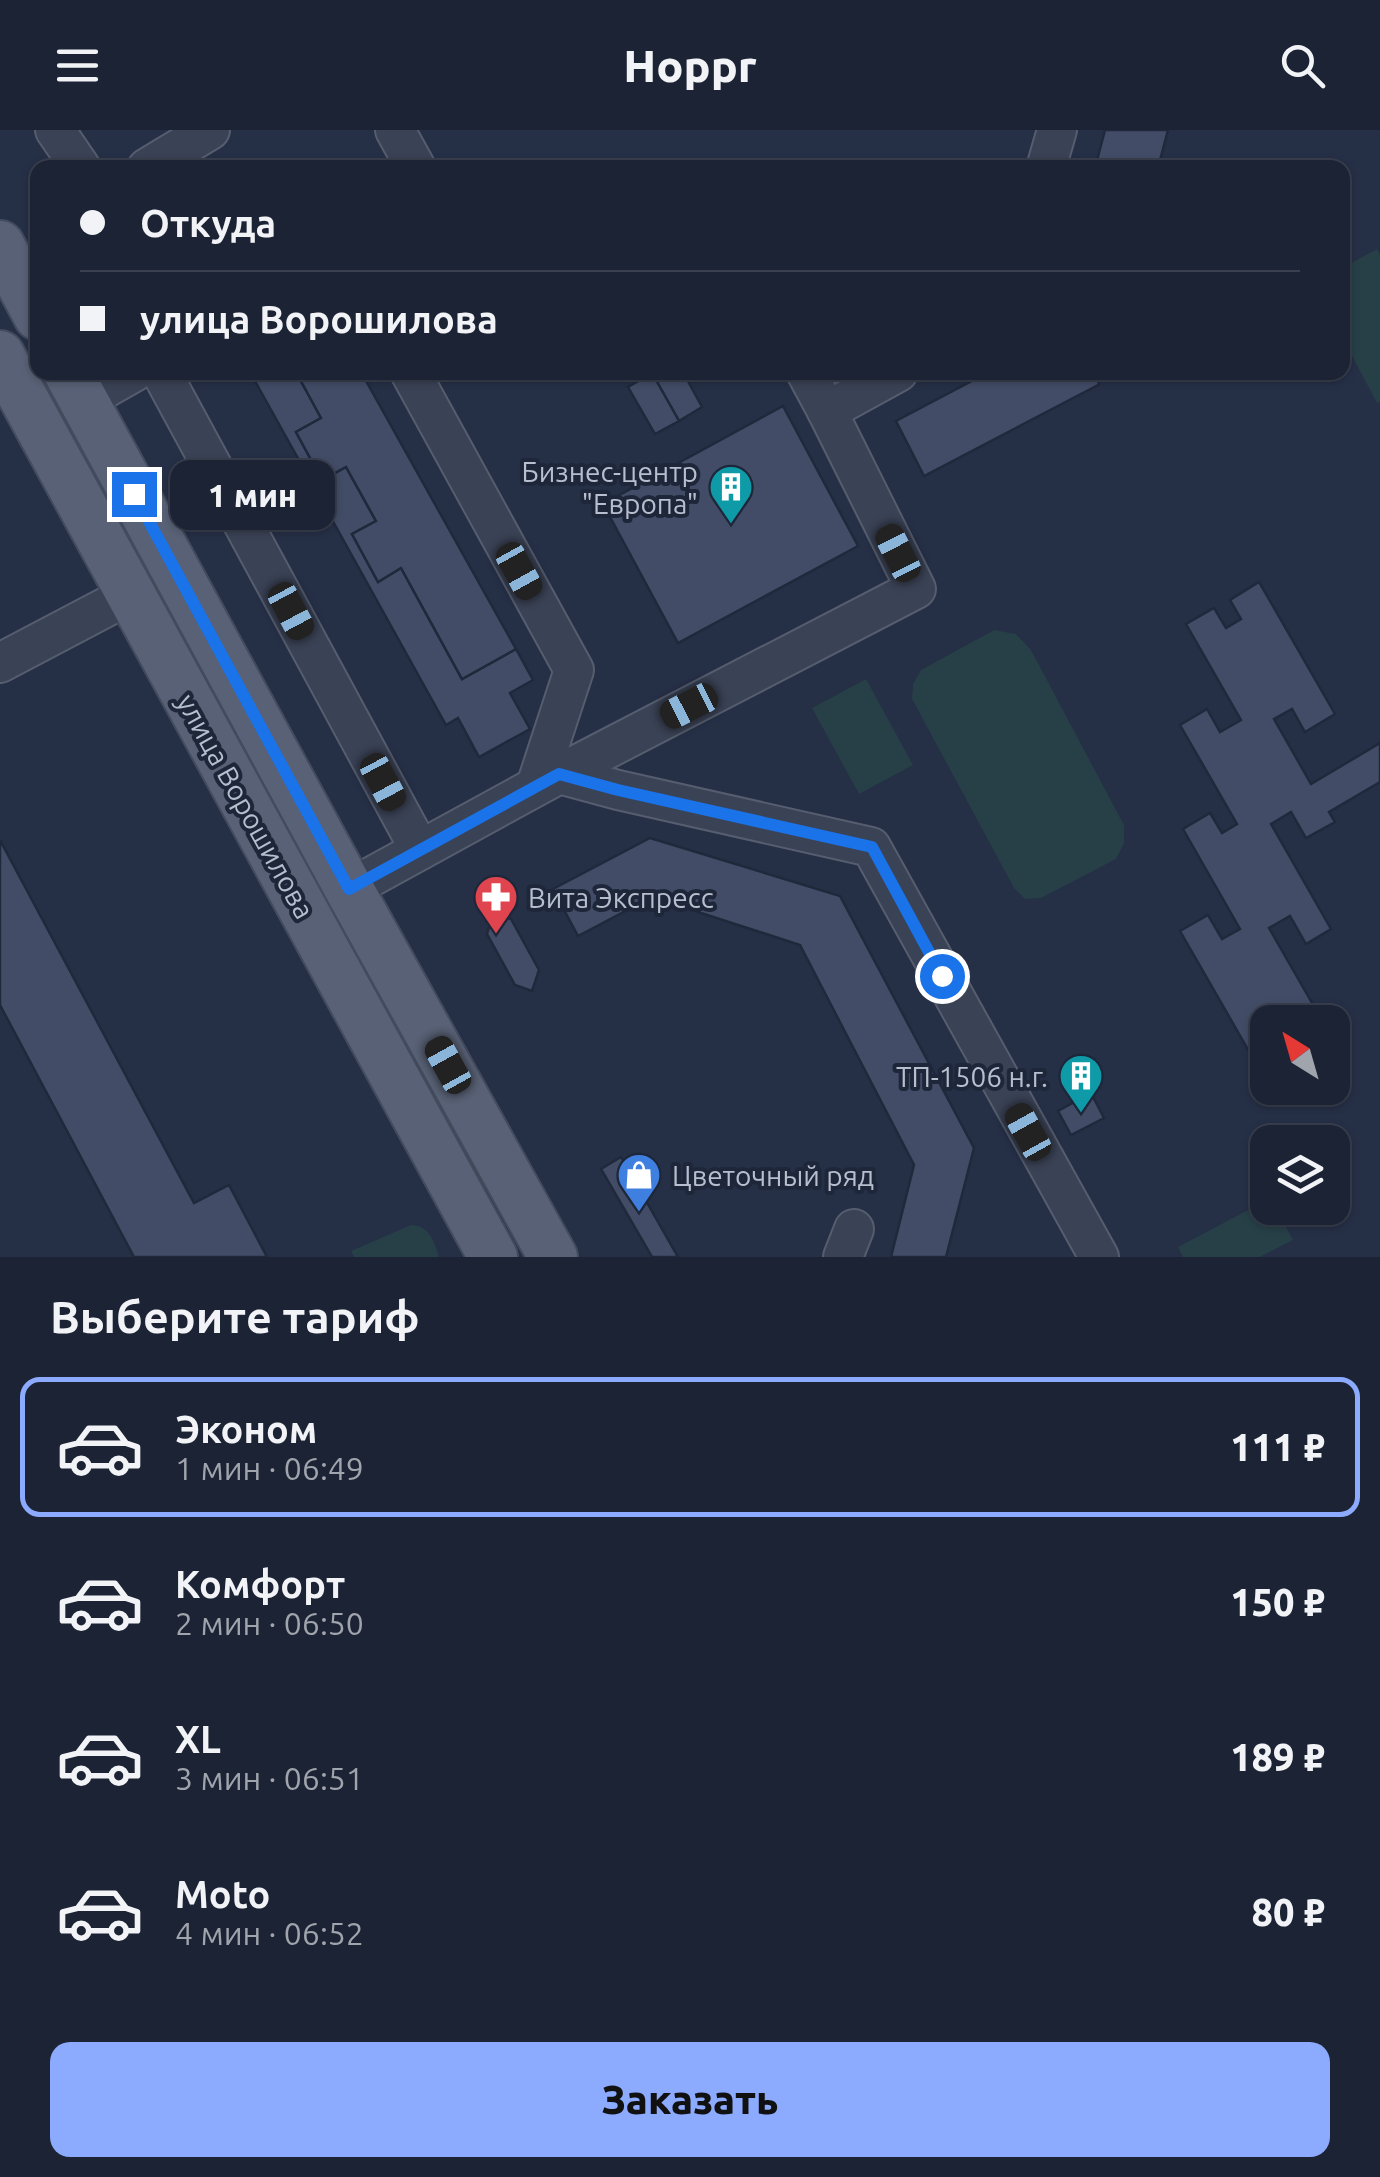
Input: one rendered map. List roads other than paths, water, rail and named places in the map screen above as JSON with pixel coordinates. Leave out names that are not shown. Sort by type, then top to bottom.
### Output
[{"type":"main road","points":[[0,245],[30,301]]},
{"type":"main road","name":"улица Ворошилова","points":[[0,355],[492,1257]]},
{"type":"main road","name":"улица Ворошилова","points":[[75,387],[553,1257]]},
{"type":"main road","points":[[107,548],[151,526]]},
{"type":"lane","points":[[55,130],[76,160]]},
{"type":"lane","points":[[160,160],[210,130]]},
{"type":"lane","points":[[396,130],[412,160]]},
{"type":"lane","points":[[1049,160],[1058,130]]},
{"type":"lane","points":[[75,387],[103,380]]},
{"type":"lane","points":[[166,380],[420,850]]},
{"type":"lane","points":[[414,380],[574,670],[547,780]]},
{"type":"lane","points":[[349,889],[547,780],[916,589],[810,380]]},
{"type":"lane","points":[[826,411],[883,380]]},
{"type":"lane","points":[[0,662],[131,594]]},
{"type":"lane","points":[[547,780],[618,790],[872,847],[1099,1257]]},
{"type":"place","name":"Бизнес-центр \"Европа\"","points":[[731,525]]},
{"type":"place","name":"Вита Экспресс","points":[[496,935]]},
{"type":"place","name":"ТП-1506 н.г.","points":[[1081,1114]]},
{"type":"place","name":"Цветочный ряд","points":[[639,1213]]}]
